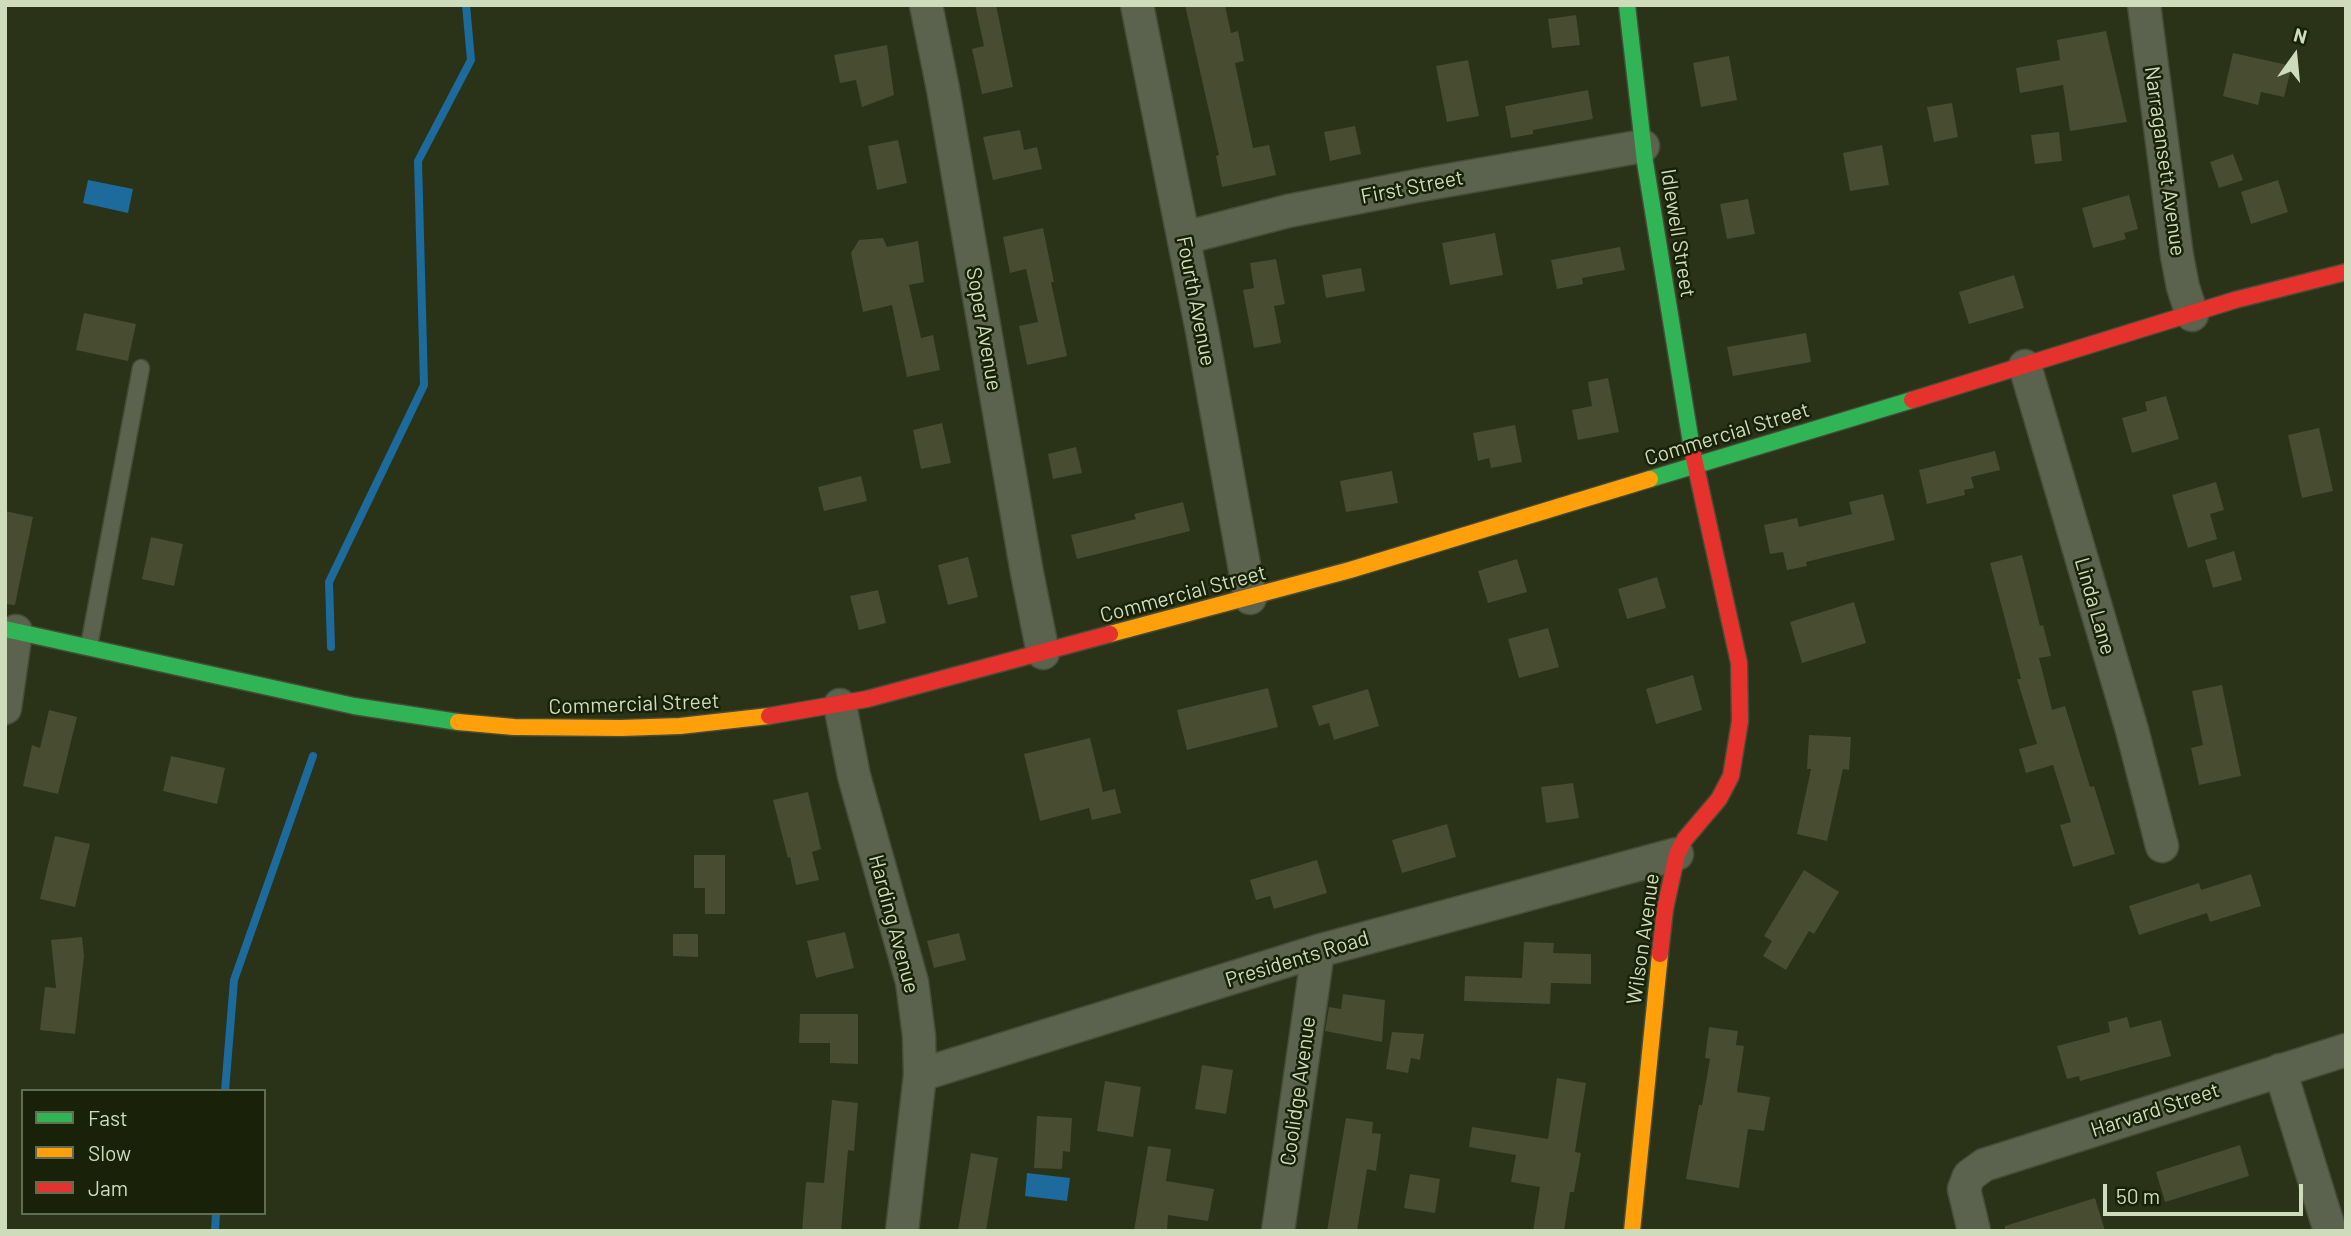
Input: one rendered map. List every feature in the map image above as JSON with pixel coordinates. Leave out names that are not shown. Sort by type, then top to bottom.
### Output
[{"type":"main road","name":"Idlewell Street","points":[[1627,5],[1643,146],[1695,466]]},
{"type":"main road","name":"Commercial Street","points":[[11,630],[354,706],[434,720],[542,728],[680,726],[767,717],[840,705],[1250,598],[2192,316],[2235,300],[2346,272]]},
{"type":"main road","name":"Wilson Avenue","points":[[1632,1231],[1665,909],[1677,854],[1685,839],[1720,799],[1731,776],[1740,721],[1738,663],[1695,466]]},
{"type":"street","name":"Soper Avenue","points":[[926,5],[1043,653]]},
{"type":"street","name":"Fourth Avenue","points":[[1137,5],[1184,238],[1250,598]]},
{"type":"street","name":"Narragansett Avenue","points":[[2144,5],[2177,256],[2192,316]]},
{"type":"street","name":"First Street","points":[[1184,238],[1328,203],[1643,146]]},
{"type":"street","name":"Linda Lane","points":[[2025,366],[2132,730],[2162,846]]},
{"type":"street","points":[[5,708],[11,630]]},
{"type":"street","name":"Harding Avenue","points":[[840,705],[854,776],[912,982],[919,1036],[920,1075],[902,1231]]},
{"type":"street","name":"Presidents Road","points":[[920,1075],[1318,951],[1677,854]]},
{"type":"street","name":"Coolidge Avenue","points":[[1278,1231],[1318,951]]},
{"type":"street","name":"Harvard Street","points":[[1974,1231],[1964,1189],[1975,1170],[1995,1160],[2346,1050]]},
{"type":"street","points":[[2280,1070],[2330,1231]]},
{"type":"lane","points":[[89,646],[141,368]]},
{"type":"water","points":[[88,180],[133,189],[128,213],[83,203]]},
{"type":"water","points":[[1027,1173],[1070,1178],[1067,1201],[1025,1196]]},
{"type":"building","points":[[975,5],[996,5],[1013,87],[982,94],[972,49],[984,46]]},
{"type":"building","points":[[1185,5],[1225,5],[1231,33],[1238,31],[1244,61],[1235,63],[1253,148],[1269,145],[1276,175],[1222,187],[1216,156],[1219,155]]},
{"type":"building","points":[[1576,15],[1580,45],[1552,48],[1548,19]]},
{"type":"building","points":[[2106,31],[2127,122],[2070,131],[2063,85],[2020,93],[2016,68],[2060,60],[2057,40]]},
{"type":"building","points":[[887,45],[894,95],[862,107],[856,80],[840,83],[834,55]]},
{"type":"building","points":[[2233,53],[2292,66],[2284,97],[2261,92],[2258,105],[2223,96]]},
{"type":"building","points":[[1729,56],[1737,100],[1701,107],[1693,63]]},
{"type":"building","points":[[1468,60],[1479,116],[1447,122],[1436,66]]},
{"type":"building","points":[[1588,90],[1593,119],[1533,130],[1533,134],[1511,138],[1505,106]]},
{"type":"building","points":[[1952,103],[1958,137],[1934,142],[1927,107]]},
{"type":"building","points":[[1355,126],[1361,154],[1330,161],[1324,132]]},
{"type":"building","points":[[1020,130],[1024,150],[1037,147],[1042,169],[993,180],[983,137]]},
{"type":"building","points":[[2059,132],[2062,161],[2035,164],[2031,135]]},
{"type":"building","points":[[898,140],[907,183],[877,190],[868,146]]},
{"type":"building","points":[[1882,145],[1889,185],[1850,191],[1843,153]]},
{"type":"building","points":[[2233,154],[2243,180],[2219,188],[2210,162]]},
{"type":"building","points":[[2278,180],[2288,212],[2251,224],[2241,192]]},
{"type":"building","points":[[2129,195],[2138,229],[2124,233],[2126,239],[2093,248],[2082,208]]},
{"type":"building","points":[[1748,199],[1755,234],[1727,239],[1720,204]]},
{"type":"building","points":[[1043,228],[1067,356],[1027,365],[1019,326],[1038,322],[1026,269],[1010,273],[1003,237]]},
{"type":"building","points":[[1495,233],[1503,275],[1450,285],[1442,243]]},
{"type":"building","points":[[883,238],[887,247],[918,241],[924,282],[909,285],[921,338],[933,335],[940,370],[907,377],[892,305],[863,312],[851,253],[859,240]]},
{"type":"building","points":[[1620,247],[1625,270],[1582,278],[1583,284],[1557,289],[1551,260]]},
{"type":"building","points":[[1276,259],[1285,304],[1274,306],[1281,343],[1254,348],[1243,290],[1254,288],[1250,263]]},
{"type":"building","points":[[1361,268],[1365,291],[1326,298],[1322,275]]},
{"type":"building","points":[[2014,275],[2024,308],[1969,324],[1959,292]]},
{"type":"building","points":[[84,313],[136,324],[128,361],[76,350]]},
{"type":"building","points":[[1806,333],[1811,362],[1733,376],[1727,347]]},
{"type":"building","points":[[1608,378],[1619,432],[1578,440],[1572,410],[1592,406],[1588,382]]},
{"type":"building","points":[[2166,396],[2179,439],[2132,453],[2122,418],[2147,411],[2145,402]]},
{"type":"building","points":[[942,423],[951,463],[921,469],[913,430]]},
{"type":"building","points":[[1515,425],[1522,462],[1491,468],[1489,458],[1478,461],[1473,433]]},
{"type":"building","points":[[2319,428],[2333,491],[2302,498],[2288,435]]},
{"type":"building","points":[[1076,447],[1082,473],[1053,479],[1048,454]]},
{"type":"building","points":[[1995,451],[2000,470],[1971,477],[1974,488],[1964,490],[1965,495],[1927,504],[1919,470]]},
{"type":"building","points":[[1392,471],[1398,503],[1346,512],[1340,481]]},
{"type":"building","points":[[861,476],[867,501],[824,511],[818,487]]},
{"type":"building","points":[[2216,482],[2224,510],[2210,514],[2217,539],[2188,548],[2172,495]]},
{"type":"building","points":[[1883,494],[1895,540],[1806,562],[1807,566],[1787,570],[1783,552],[1770,554],[1764,525],[1797,518],[1799,527],[1852,514],[1849,502]]},
{"type":"building","points":[[1183,502],[1190,531],[1077,559],[1071,535],[1136,519],[1134,514]]},
{"type":"building","points":[[5,511],[33,517],[15,605],[5,604]]},
{"type":"building","points":[[151,537],[183,544],[174,586],[142,579]]},
{"type":"building","points":[[2234,551],[2242,580],[2213,588],[2205,560]]},
{"type":"building","points":[[2022,555],[2040,626],[2043,625],[2051,656],[2039,658],[2052,710],[2065,706],[2090,787],[2094,786],[2115,854],[2073,867],[2060,825],[2071,822],[2053,765],[2026,773],[2019,749],[2037,744],[2017,679],[2021,679],[1990,563]]},
{"type":"building","points":[[968,557],[978,597],[948,605],[938,565]]},
{"type":"building","points":[[1517,559],[1527,592],[1488,603],[1478,571]]},
{"type":"building","points":[[1657,577],[1666,608],[1627,619],[1618,589]]},
{"type":"building","points":[[878,590],[886,623],[859,630],[850,596]]},
{"type":"building","points":[[1854,602],[1866,643],[1802,663],[1790,622]]},
{"type":"building","points":[[1548,628],[1559,667],[1519,678],[1508,639]]},
{"type":"building","points":[[1693,675],[1702,710],[1656,724],[1646,689]]},
{"type":"building","points":[[2222,685],[2241,776],[2199,785],[2191,748],[2203,745],[2192,691]]},
{"type":"building","points":[[1268,688],[1278,727],[1187,750],[1177,710]]},
{"type":"building","points":[[1368,689],[1379,726],[1334,740],[1329,723],[1319,726],[1312,706]]},
{"type":"building","points":[[49,710],[77,717],[58,794],[23,786],[32,745],[40,748]]},
{"type":"building","points":[[1809,735],[1851,737],[1849,770],[1843,769],[1827,841],[1797,834],[1811,769],[1807,769]]},
{"type":"building","points":[[1090,738],[1103,792],[1115,789],[1121,813],[1092,820],[1089,808],[1040,821],[1024,754]]},
{"type":"building","points":[[171,756],[225,768],[217,804],[163,791]]},
{"type":"building","points":[[1573,783],[1579,818],[1546,823],[1541,787]]},
{"type":"building","points":[[808,792],[821,849],[812,852],[819,880],[796,885],[773,800]]},
{"type":"building","points":[[1447,824],[1456,857],[1402,873],[1392,840]]},
{"type":"building","points":[[55,836],[90,844],[75,907],[40,899]]},
{"type":"building","points":[[694,855],[725,855],[725,914],[705,914],[705,888],[694,888]]},
{"type":"building","points":[[1317,860],[1327,893],[1274,909],[1270,896],[1256,900],[1250,880]]},
{"type":"building","points":[[1804,870],[1839,892],[1814,934],[1809,931],[1786,970],[1763,956],[1772,941],[1764,936]]},
{"type":"building","points":[[2251,874],[2261,906],[2210,922],[2207,913],[2139,935],[2129,906],[2199,883],[2201,890]]},
{"type":"building","points":[[845,932],[854,968],[816,978],[807,941]]},
{"type":"building","points":[[959,933],[966,960],[934,968],[927,941]]},
{"type":"building","points":[[673,934],[698,934],[698,957],[673,956]]},
{"type":"building","points":[[82,937],[84,956],[75,1034],[40,1030],[45,987],[56,988],[51,940]]},
{"type":"building","points":[[1524,942],[1554,943],[1553,953],[1591,954],[1591,984],[1551,983],[1550,1004],[1464,1001],[1465,976],[1522,978]]},
{"type":"building","points":[[1343,994],[1385,1000],[1382,1042],[1325,1031],[1329,1007],[1341,1009]]},
{"type":"building","points":[[800,1014],[858,1014],[858,1064],[830,1063],[830,1043],[799,1043]]},
{"type":"building","points":[[2127,1017],[2130,1028],[2161,1020],[2171,1056],[2080,1081],[2079,1076],[2067,1079],[2057,1046],[2110,1032],[2108,1022]]},
{"type":"building","points":[[1709,1027],[1738,1031],[1736,1045],[1744,1046],[1737,1092],[1770,1097],[1764,1131],[1748,1129],[1739,1188],[1686,1179],[1710,1059],[1705,1058]]},
{"type":"building","points":[[1392,1032],[1424,1034],[1420,1060],[1411,1058],[1408,1073],[1386,1069]]},
{"type":"building","points":[[1202,1065],[1233,1070],[1226,1114],[1195,1109]]},
{"type":"building","points":[[1557,1078],[1586,1083],[1575,1152],[1581,1153],[1574,1192],[1570,1192],[1564,1231],[1533,1231],[1540,1187],[1511,1182],[1516,1155],[1469,1147],[1472,1127],[1548,1139]]},
{"type":"building","points":[[1105,1081],[1141,1087],[1133,1137],[1097,1131]]},
{"type":"building","points":[[832,1100],[858,1103],[854,1151],[848,1150],[841,1231],[802,1231],[806,1182],[824,1183]]},
{"type":"building","points":[[1037,1116],[1072,1118],[1070,1152],[1063,1151],[1062,1169],[1034,1168]]},
{"type":"building","points":[[1346,1118],[1373,1122],[1372,1133],[1381,1134],[1376,1171],[1367,1169],[1357,1231],[1327,1231]]},
{"type":"building","points":[[2240,1145],[2249,1176],[2165,1202],[2156,1172]]},
{"type":"building","points":[[1148,1146],[1171,1149],[1166,1181],[1214,1189],[1208,1221],[1168,1215],[1167,1231],[1134,1231]]},
{"type":"building","points":[[971,1153],[998,1158],[986,1231],[958,1231]]},
{"type":"building","points":[[1410,1174],[1440,1179],[1435,1213],[1404,1208]]},
{"type":"building","points":[[2095,1198],[2105,1231],[2005,1231],[2005,1226]]},
{"type":"waterway","points":[[331,647],[329,582],[424,385],[418,161],[471,60],[466,5]]},
{"type":"waterway","points":[[225,1089],[234,980],[313,756]]},
{"type":"waterway","points":[[215,1231],[216,1215]]},
{"type":"traffic: fast","points":[[1627,5],[1645,162],[1692,449]]},
{"type":"traffic: fast","points":[[1650,479],[1912,400]]},
{"type":"traffic: fast","points":[[5,629],[354,706],[458,722]]},
{"type":"traffic: slow","points":[[1110,634],[1350,570],[1650,479]]},
{"type":"traffic: slow","points":[[458,722],[514,727],[621,728],[680,726],[769,716]]},
{"type":"traffic: slow","points":[[1632,1231],[1660,954]]},
{"type":"traffic: jam","points":[[1912,400],[2235,300],[2346,272]]},
{"type":"traffic: jam","points":[[1660,954],[1665,909],[1677,854],[1685,839],[1719,799],[1731,776],[1740,721],[1739,663],[1692,449]]},
{"type":"traffic: jam","points":[[769,716],[867,699],[1110,634]]}]
